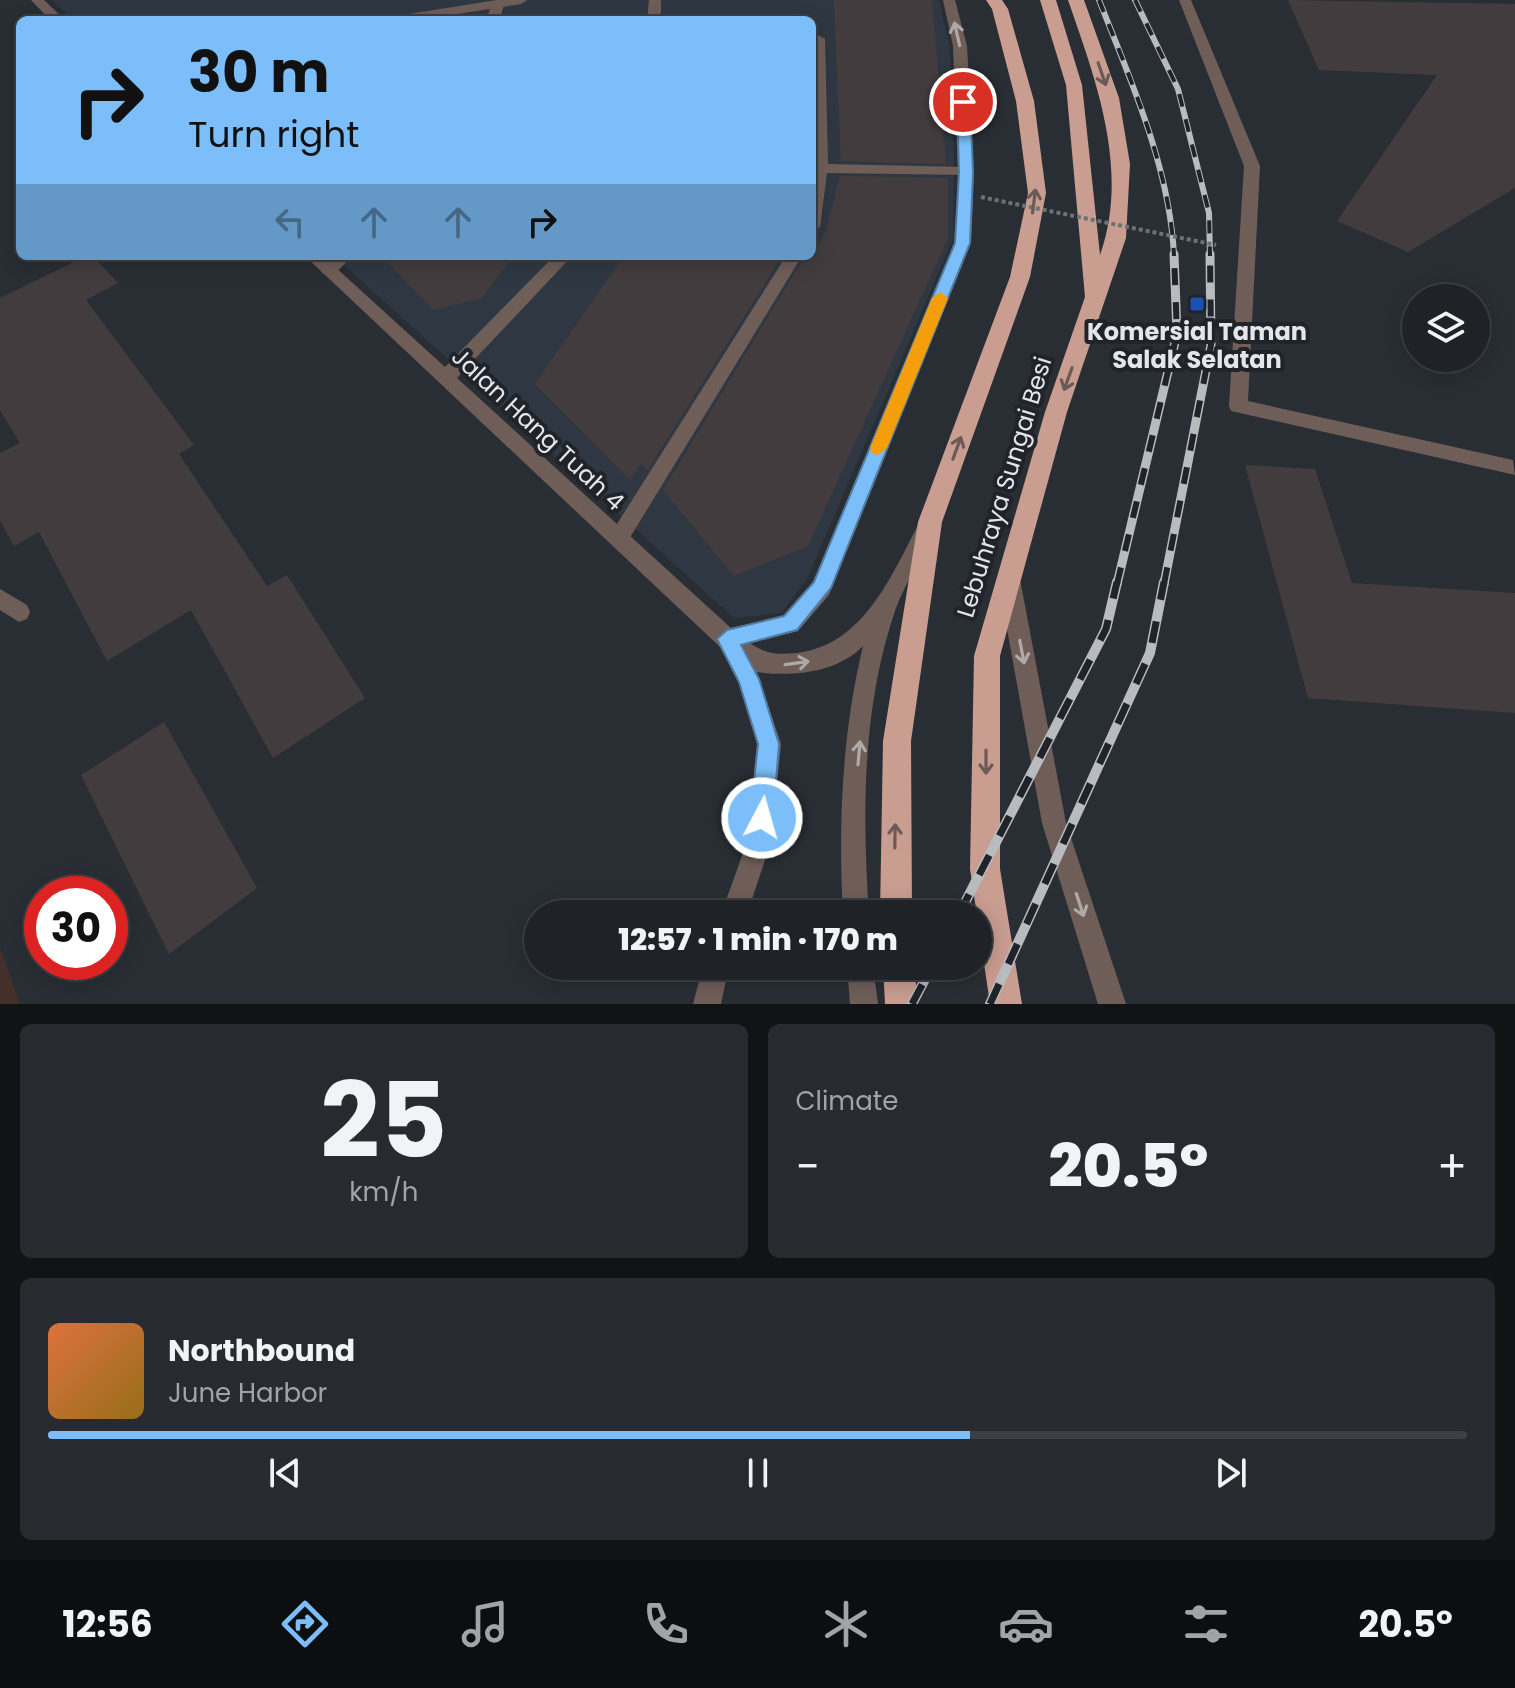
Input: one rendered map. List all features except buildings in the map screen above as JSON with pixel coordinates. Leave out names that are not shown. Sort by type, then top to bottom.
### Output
[{"type":"highway","points":[[1048,0],[1074,85],[1095,306]]},
{"type":"highway","name":"Lebuhraya Sungai Besi","points":[[1006,1004],[985,869],[987,656],[1056,412],[1116,238],[1121,164],[1110,98],[1076,0]]},
{"type":"highway","name":"Lebuhraya Sungai Besi","points":[[896,900],[897,741],[930,522],[1020,277],[1037,193],[1025,101],[999,3]]},
{"type":"highway","points":[[900,980],[901,1004]]},
{"type":"street","points":[[37,0],[54,16]]},
{"type":"street","points":[[422,16],[521,0]]},
{"type":"street","points":[[727,639],[790,624],[821,588],[963,243],[966,172],[960,46],[949,0]]},
{"type":"street","points":[[1185,0],[1252,166],[1238,406],[1513,468]]},
{"type":"street","points":[[494,16],[498,4]]},
{"type":"street","points":[[818,39],[816,168],[966,172]]},
{"type":"street","name":"Jalan Hang Tuah 4","points":[[318,260],[727,639]]},
{"type":"street","points":[[329,270],[340,260]]},
{"type":"street","points":[[445,379],[560,260]]},
{"type":"street","points":[[619,538],[792,260]]},
{"type":"street","points":[[855,900],[850,847],[863,700],[886,607],[930,522]]},
{"type":"street","points":[[1008,575],[1054,823],[1112,1004]]},
{"type":"street","points":[[0,598],[19,612]]},
{"type":"street","points":[[727,639],[758,662],[783,665],[808,662],[832,655],[850,644],[886,607]]},
{"type":"street","points":[[727,639],[749,679],[769,744],[759,842],[739,900]]},
{"type":"street","points":[[707,1004],[713,980]]},
{"type":"street","points":[[861,980],[864,1004]]},
{"type":"path","points":[[981,197],[1216,245]]},
{"type":"shaded area","points":[[52,0],[939,0],[950,49],[953,239],[807,579],[781,613],[734,618],[338,260],[816,260],[816,16],[69,16]]},
{"type":"shaded area","points":[[0,948],[20,1004],[0,1004]]},
{"type":"railway","points":[[1099,0],[1136,93],[1157,158],[1171,223],[1174,256]]},
{"type":"railway","points":[[1135,0],[1178,89],[1209,213],[1210,256]]},
{"type":"railway","points":[[1117,584],[1177,334],[1174,254]]},
{"type":"railway","points":[[1164,584],[1211,345],[1210,254]]},
{"type":"railway","points":[[966,900],[1106,629],[1117,582]]},
{"type":"railway","points":[[990,1004],[1150,653],[1164,582]]},
{"type":"railway","points":[[912,1004],[925,980]]},
{"type":"slow traffic","points":[[878,448],[940,298]]},
{"type":"place","name":"Komersial Taman Salak Selatan","points":[[1197,304]]},
{"type":"route","points":[[762,818],[769,744],[749,679],[727,639],[790,624],[821,588],[963,243],[966,172],[963,102]]}]
